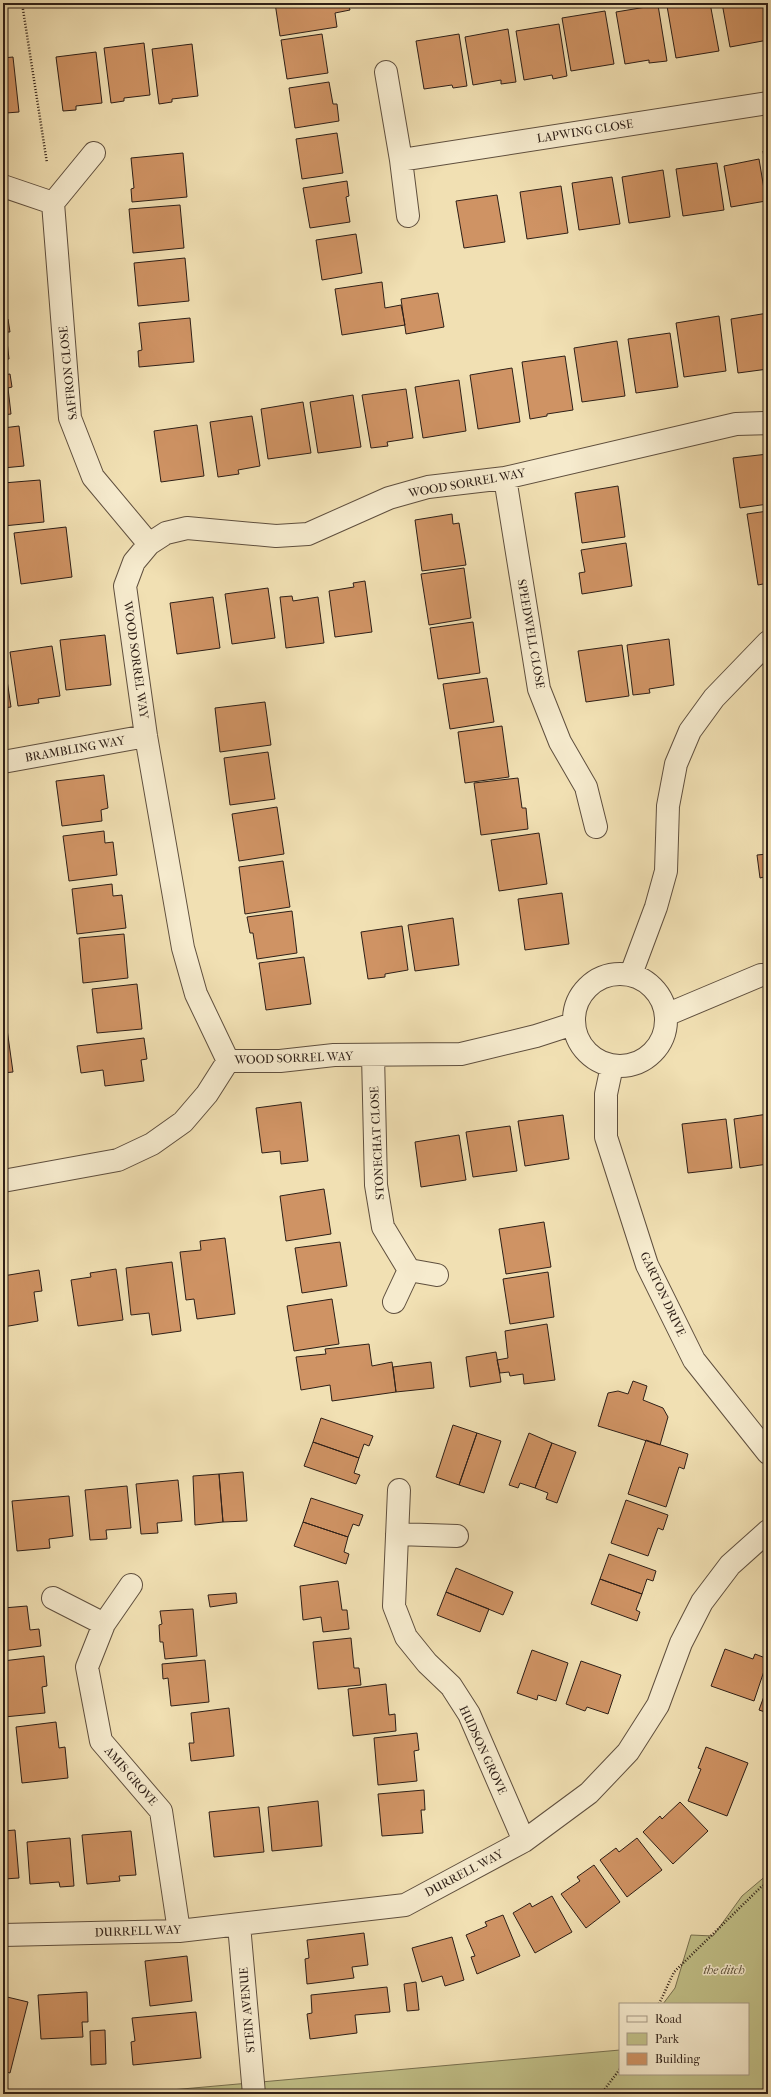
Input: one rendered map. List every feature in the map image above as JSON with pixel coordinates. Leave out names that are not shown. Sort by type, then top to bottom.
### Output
[{"type":"street","points":[[386,72],[401,160],[408,216]]},
{"type":"street","name":"LAPWING CLOSE","points":[[401,160],[768,103]]},
{"type":"street","points":[[3,186],[53,203],[94,153]]},
{"type":"street","name":"SAFFRON CLOSE","points":[[53,203],[70,418],[93,477],[149,544]]},
{"type":"street","name":"WOOD SORREL WAY","points":[[573,1024],[536,1036],[461,1054],[334,1055],[280,1061],[228,1061],[196,994],[183,948],[146,736],[125,586],[134,562],[149,544],[166,532],[187,528],[276,536],[308,534],[389,498],[428,487],[504,478],[736,424],[768,424]]},
{"type":"street","name":"SPEEDWELL CLOSE","points":[[504,478],[539,689],[560,742],[586,787],[596,827]]},
{"type":"street","points":[[631,974],[656,907],[666,871],[668,806],[676,764],[690,731],[714,698],[768,642]]},
{"type":"street","name":"BRAMBLING WAY","points":[[3,762],[146,736]]},
{"type":"street","points":[[631,974],[644,980],[655,989],[663,1001],[666,1015],[665,1029],[660,1042],[652,1054],[640,1061],[626,1066],[612,1066],[598,1061],[586,1051],[577,1038],[573,1024],[575,1009],[577,1002],[590,984],[609,975],[631,974]]},
{"type":"street","points":[[666,1015],[760,975],[768,975]]},
{"type":"street","name":"STONECHAT CLOSE","points":[[373,1055],[376,1185],[383,1227],[410,1270]]},
{"type":"street","points":[[3,1181],[118,1160],[152,1144],[183,1122],[207,1094],[228,1061]]},
{"type":"street","name":"GARTON DRIVE","points":[[612,1066],[606,1094],[606,1137],[647,1265],[694,1360],[768,1453]]},
{"type":"street","points":[[394,1302],[410,1270],[437,1274]]},
{"type":"street","name":"HUDSON GROVE","points":[[399,1490],[394,1606],[406,1637],[427,1663],[451,1686],[469,1714],[524,1841]]},
{"type":"street","name":"DURRELL WAY","points":[[3,1935],[179,1931],[406,1905],[524,1841],[590,1794],[628,1752],[658,1705],[681,1643],[702,1602],[730,1565],[768,1531]]},
{"type":"street","points":[[397,1534],[457,1536]]},
{"type":"street","name":"AMIS GROVE","points":[[131,1585],[104,1624],[87,1667],[101,1741],[161,1811],[179,1931]]},
{"type":"street","points":[[53,1598],[104,1624]]},
{"type":"street","name":"STEIN AVENUE","points":[[239,1925],[254,2094]]},
{"type":"path","points":[[22,3],[53,203]]},
{"type":"path","points":[[659,2003],[674,1972],[761,1887],[768,1883]]},
{"type":"path","points":[[600,2094],[619,2070]]},
{"type":"green space","name":"the ditch","points":[[768,1874],[768,2094],[126,2094],[619,2050],[619,2075],[749,2075],[749,2003],[664,2003],[675,1988],[691,1935],[713,1936],[742,1896]]},
{"type":"building","points":[[275,3],[348,3],[350,10],[335,13],[337,27],[280,36]]},
{"type":"building","points":[[682,3],[710,3],[719,51],[676,58],[667,6]]},
{"type":"building","points":[[722,3],[766,3],[768,40],[730,47]]},
{"type":"building","points":[[658,5],[667,61],[649,63],[649,60],[625,64],[616,12]]},
{"type":"building","points":[[605,11],[614,64],[571,71],[562,18]]},
{"type":"building","points":[[559,24],[567,76],[553,79],[552,75],[524,80],[516,31]]},
{"type":"building","points":[[508,29],[516,82],[501,84],[501,80],[473,85],[465,37]]},
{"type":"building","points":[[322,34],[328,73],[287,79],[281,40]]},
{"type":"building","points":[[459,34],[467,86],[453,88],[452,85],[424,89],[416,41]]},
{"type":"building","points":[[144,43],[150,95],[124,98],[124,101],[111,103],[104,48]]},
{"type":"building","points":[[192,44],[198,96],[172,99],[172,102],[159,104],[152,49]]},
{"type":"building","points":[[96,52],[102,103],[76,106],[76,110],[63,111],[56,57]]},
{"type":"building","points":[[13,57],[19,112],[6,113],[6,110],[3,110],[3,58]]},
{"type":"building","points":[[329,82],[333,104],[337,104],[339,121],[295,128],[289,88]]},
{"type":"building","points":[[337,133],[343,173],[302,179],[296,139]]},
{"type":"building","points":[[763,151],[768,151],[768,184]]},
{"type":"building","points":[[183,153],[187,197],[132,202],[131,189],[134,188],[131,158]]},
{"type":"building","points":[[759,159],[766,201],[731,207],[724,166]]},
{"type":"building","points":[[717,163],[724,210],[683,216],[676,169]]},
{"type":"building","points":[[663,170],[670,217],[629,223],[622,177]]},
{"type":"building","points":[[612,177],[620,224],[579,230],[572,183]]},
{"type":"building","points":[[347,181],[349,196],[346,197],[350,222],[310,228],[303,188]]},
{"type":"building","points":[[561,186],[568,233],[527,239],[520,192]]},
{"type":"building","points":[[497,195],[505,242],[464,248],[456,201]]},
{"type":"building","points":[[180,205],[184,248],[133,253],[129,209]]},
{"type":"building","points":[[356,234],[362,273],[322,280],[316,240]]},
{"type":"building","points":[[185,258],[189,301],[138,306],[134,263]]},
{"type":"building","points":[[382,282],[385,308],[401,305],[405,325],[342,335],[335,289]]},
{"type":"building","points":[[438,293],[444,327],[406,334],[401,299]]},
{"type":"building","points":[[768,313],[768,369],[738,373],[731,319]]},
{"type":"building","points":[[719,316],[726,371],[684,377],[676,323]]},
{"type":"building","points":[[190,318],[194,362],[139,367],[138,351],[142,350],[139,323]]},
{"type":"building","points":[[3,319],[8,319],[10,332],[6,332],[9,359],[3,359]]},
{"type":"building","points":[[670,333],[678,387],[636,393],[628,339]]},
{"type":"building","points":[[617,341],[625,396],[582,402],[574,348]]},
{"type":"building","points":[[565,356],[573,410],[547,414],[547,416],[530,419],[522,362]]},
{"type":"building","points":[[512,368],[520,422],[478,429],[470,375]]},
{"type":"building","points":[[10,374],[12,387],[8,388],[11,414],[3,415],[3,375]]},
{"type":"building","points":[[459,380],[466,431],[423,438],[415,387]]},
{"type":"building","points":[[406,389],[413,438],[387,442],[388,446],[371,448],[362,395]]},
{"type":"building","points":[[353,395],[361,447],[318,453],[310,402]]},
{"type":"building","points":[[303,402],[311,453],[268,459],[261,409]]},
{"type":"building","points":[[252,416],[260,466],[238,470],[239,474],[218,477],[210,422]]},
{"type":"building","points":[[197,425],[204,476],[161,482],[154,431]]},
{"type":"building","points":[[19,426],[24,466],[3,468],[3,428]]},
{"type":"building","points":[[768,454],[768,504],[740,508],[733,458]]},
{"type":"building","points":[[40,480],[44,522],[3,526],[3,483]]},
{"type":"building","points":[[618,486],[625,537],[582,543],[575,493]]},
{"type":"building","points":[[768,511],[768,583],[758,585],[747,514]]},
{"type":"building","points":[[452,514],[453,524],[459,523],[466,565],[422,571],[415,520]]},
{"type":"building","points":[[66,527],[72,577],[21,584],[14,533]]},
{"type":"building","points":[[626,543],[632,586],[582,594],[579,573],[585,572],[581,550]]},
{"type":"building","points":[[464,568],[471,618],[429,625],[421,574]]},
{"type":"building","points":[[365,581],[372,632],[335,637],[329,591],[354,587],[353,583]]},
{"type":"building","points":[[268,588],[275,638],[232,644],[225,594]]},
{"type":"building","points":[[292,596],[293,601],[318,597],[324,643],[286,648],[280,597]]},
{"type":"building","points":[[213,597],[220,648],[177,654],[170,603]]},
{"type":"building","points":[[473,622],[480,673],[438,679],[430,628]]},
{"type":"building","points":[[105,635],[111,685],[66,690],[60,640]]},
{"type":"building","points":[[669,639],[674,685],[649,689],[650,693],[633,695],[627,645]]},
{"type":"building","points":[[622,645],[629,696],[586,702],[578,651]]},
{"type":"building","points":[[52,646],[60,696],[38,699],[39,703],[18,706],[10,652]]},
{"type":"building","points":[[3,653],[11,707],[3,708]]},
{"type":"building","points":[[487,678],[494,722],[450,729],[443,684]]},
{"type":"building","points":[[265,702],[271,745],[220,752],[215,708]]},
{"type":"building","points":[[502,726],[509,777],[465,783],[458,732]]},
{"type":"building","points":[[268,752],[275,799],[230,805],[224,758]]},
{"type":"building","points":[[104,775],[108,808],[101,810],[102,821],[62,826],[56,781]]},
{"type":"building","points":[[518,778],[522,808],[526,808],[528,829],[481,835],[474,783]]},
{"type":"building","points":[[277,807],[284,854],[239,861],[232,814]]},
{"type":"building","points":[[104,831],[105,843],[113,842],[117,875],[69,881],[63,836]]},
{"type":"building","points":[[539,833],[547,884],[499,891],[491,840]]},
{"type":"building","points":[[768,854],[768,876],[760,878],[757,855]]},
{"type":"building","points":[[283,861],[290,907],[245,914],[239,867]]},
{"type":"building","points":[[112,884],[113,896],[122,895],[126,928],[77,934],[72,889]]},
{"type":"building","points":[[562,893],[569,944],[525,950],[518,899]]},
{"type":"building","points":[[292,911],[297,953],[257,959],[253,933],[250,933],[247,917]]},
{"type":"building","points":[[453,918],[459,965],[415,971],[408,925]]},
{"type":"building","points":[[402,926],[408,970],[385,974],[385,977],[368,979],[361,932]]},
{"type":"building","points":[[124,934],[128,978],[83,983],[79,938]]},
{"type":"building","points":[[304,957],[311,1004],[266,1010],[259,963]]},
{"type":"building","points":[[137,984],[142,1029],[97,1033],[92,989]]},
{"type":"building","points":[[7,1029],[13,1072],[3,1073],[3,1030]]},
{"type":"building","points":[[144,1038],[147,1059],[141,1060],[144,1081],[105,1086],[103,1070],[81,1073],[77,1046]]},
{"type":"building","points":[[301,1102],[308,1161],[281,1164],[280,1151],[262,1153],[256,1108]]},
{"type":"building","points":[[768,1114],[768,1164],[740,1168],[734,1119]]},
{"type":"building","points":[[563,1115],[569,1159],[525,1166],[518,1121]]},
{"type":"building","points":[[726,1119],[732,1168],[688,1173],[682,1124]]},
{"type":"building","points":[[510,1126],[517,1171],[473,1177],[466,1132]]},
{"type":"building","points":[[459,1135],[466,1180],[421,1187],[415,1142]]},
{"type":"building","points":[[324,1189],[331,1234],[286,1241],[280,1196]]},
{"type":"building","points":[[544,1222],[551,1267],[506,1274],[499,1229]]},
{"type":"building","points":[[225,1238],[235,1314],[197,1319],[194,1299],[186,1300],[180,1252],[201,1250],[200,1241]]},
{"type":"building","points":[[340,1242],[347,1286],[302,1293],[295,1248]]},
{"type":"building","points":[[172,1262],[181,1331],[152,1335],[149,1313],[131,1315],[126,1268]]},
{"type":"building","points":[[116,1269],[123,1320],[78,1326],[71,1280],[91,1277],[90,1273]]},
{"type":"building","points":[[39,1270],[42,1291],[34,1292],[38,1321],[3,1327],[3,1276]]},
{"type":"building","points":[[548,1272],[554,1317],[510,1324],[503,1279]]},
{"type":"building","points":[[332,1299],[339,1344],[294,1351],[287,1306]]},
{"type":"building","points":[[547,1324],[555,1380],[524,1384],[523,1374],[510,1376],[509,1372],[500,1373],[497,1360],[508,1358],[505,1331]]},
{"type":"building","points":[[369,1344],[372,1366],[392,1362],[396,1392],[332,1401],[330,1385],[301,1390],[296,1357],[326,1354],[325,1349]]},
{"type":"building","points":[[496,1352],[501,1382],[470,1387],[466,1357]]},
{"type":"building","points":[[431,1362],[434,1388],[396,1392],[393,1367]]},
{"type":"building","points":[[633,1381],[647,1386],[643,1400],[663,1408],[668,1417],[660,1445],[598,1426],[608,1393],[618,1391],[628,1394]]},
{"type":"building","points":[[321,1418],[373,1436],[369,1446],[364,1444],[359,1458],[313,1442]]},
{"type":"building","points":[[453,1425],[477,1433],[459,1485],[436,1477]]},
{"type":"building","points":[[477,1433],[501,1441],[484,1493],[459,1485]]},
{"type":"building","points":[[529,1433],[552,1443],[535,1488],[520,1483],[518,1488],[509,1485]]},
{"type":"building","points":[[646,1440],[688,1454],[684,1469],[679,1467],[666,1507],[628,1494]]},
{"type":"building","points":[[313,1442],[359,1458],[354,1473],[360,1475],[356,1484],[304,1466]]},
{"type":"building","points":[[552,1443],[576,1452],[557,1503],[546,1499],[548,1493],[535,1488]]},
{"type":"building","points":[[243,1472],[247,1521],[223,1522],[219,1474]]},
{"type":"building","points":[[219,1474],[223,1522],[195,1525],[193,1476]]},
{"type":"building","points":[[178,1480],[182,1521],[157,1523],[158,1533],[141,1534],[136,1484]]},
{"type":"building","points":[[127,1486],[131,1528],[106,1530],[107,1539],[90,1540],[85,1490]]},
{"type":"building","points":[[69,1496],[73,1536],[49,1539],[50,1548],[17,1551],[12,1501]]},
{"type":"building","points":[[311,1498],[363,1515],[359,1526],[353,1524],[348,1537],[303,1522]]},
{"type":"building","points":[[626,1500],[668,1515],[663,1530],[658,1528],[648,1556],[611,1543]]},
{"type":"building","points":[[303,1522],[348,1537],[344,1552],[349,1554],[346,1564],[294,1546]]},
{"type":"building","points":[[609,1554],[656,1571],[653,1581],[647,1579],[642,1594],[600,1579]]},
{"type":"building","points":[[456,1568],[513,1592],[503,1615],[446,1592]]},
{"type":"building","points":[[600,1579],[642,1594],[636,1610],[640,1612],[637,1621],[591,1604]]},
{"type":"building","points":[[338,1581],[342,1610],[347,1610],[349,1629],[323,1632],[321,1617],[303,1620],[300,1586]]},
{"type":"building","points":[[446,1592],[489,1609],[480,1632],[437,1615]]},
{"type":"building","points":[[236,1593],[237,1603],[210,1607],[208,1595]]},
{"type":"building","points":[[27,1606],[30,1630],[39,1629],[41,1646],[3,1651],[3,1608]]},
{"type":"building","points":[[193,1609],[197,1656],[165,1659],[163,1642],[160,1642],[159,1625],[162,1624],[160,1611]]},
{"type":"building","points":[[351,1638],[354,1668],[359,1668],[361,1685],[318,1689],[313,1642]]},
{"type":"building","points":[[725,1649],[753,1659],[755,1654],[768,1659],[754,1701],[711,1686]]},
{"type":"building","points":[[532,1650],[568,1663],[556,1701],[538,1695],[537,1700],[517,1693]]},
{"type":"building","points":[[44,1656],[47,1686],[42,1687],[45,1713],[4,1717],[3,1661]]},
{"type":"building","points":[[205,1660],[209,1702],[171,1706],[168,1678],[163,1679],[162,1664]]},
{"type":"building","points":[[581,1661],[621,1675],[608,1714],[587,1707],[585,1711],[566,1704]]},
{"type":"building","points":[[386,1684],[389,1715],[395,1714],[396,1731],[353,1736],[348,1689]]},
{"type":"building","points":[[768,1685],[768,1713],[759,1710]]},
{"type":"building","points":[[229,1708],[234,1756],[191,1761],[189,1743],[194,1743],[191,1713]]},
{"type":"building","points":[[56,1722],[59,1748],[65,1747],[68,1778],[22,1783],[16,1727]]},
{"type":"building","points":[[417,1733],[419,1750],[414,1751],[417,1781],[378,1785],[374,1738]]},
{"type":"building","points":[[706,1747],[748,1763],[727,1816],[688,1801],[701,1769],[698,1768]]},
{"type":"building","points":[[424,1790],[425,1810],[421,1810],[423,1833],[382,1836],[378,1794]]},
{"type":"building","points":[[318,1801],[322,1846],[272,1851],[268,1807]]},
{"type":"building","points":[[680,1802],[708,1831],[673,1864],[643,1832],[660,1816],[662,1819]]},
{"type":"building","points":[[259,1807],[264,1852],[214,1857],[209,1812]]},
{"type":"building","points":[[15,1830],[19,1878],[4,1879],[3,1831]]},
{"type":"building","points":[[131,1831],[136,1875],[119,1876],[120,1881],[87,1884],[82,1835]]},
{"type":"building","points":[[70,1838],[74,1886],[60,1887],[59,1882],[30,1884],[27,1842]]},
{"type":"building","points":[[637,1838],[662,1870],[627,1897],[600,1860],[616,1848],[619,1852]]},
{"type":"building","points":[[594,1865],[620,1902],[586,1928],[561,1894],[580,1881],[577,1877]]},
{"type":"building","points":[[552,1896],[572,1932],[535,1953],[513,1913],[530,1903],[532,1907]]},
{"type":"building","points":[[503,1915],[520,1956],[477,1974],[471,1957],[475,1956],[466,1935],[487,1926],[485,1922]]},
{"type":"building","points":[[364,1933],[368,1965],[352,1967],[354,1978],[307,1984],[305,1959],[309,1958],[307,1940]]},
{"type":"building","points":[[452,1937],[464,1980],[445,1986],[442,1976],[422,1982],[412,1948]]},
{"type":"building","points":[[187,1956],[192,2001],[150,2006],[145,1961]]},
{"type":"building","points":[[416,1982],[419,2010],[407,2011],[404,1984]]},
{"type":"building","points":[[387,1987],[390,2012],[355,2015],[357,2033],[310,2039],[307,2014],[312,2013],[311,1995]]},
{"type":"building","points":[[87,1992],[88,2022],[82,2022],[83,2037],[41,2039],[38,1995]]},
{"type":"building","points":[[3,1996],[28,2002],[10,2073],[3,2071]]},
{"type":"building","points":[[196,2012],[201,2058],[133,2065],[131,2042],[135,2041],[132,2018]]},
{"type":"building","points":[[105,2030],[106,2064],[91,2065],[90,2031]]}]
